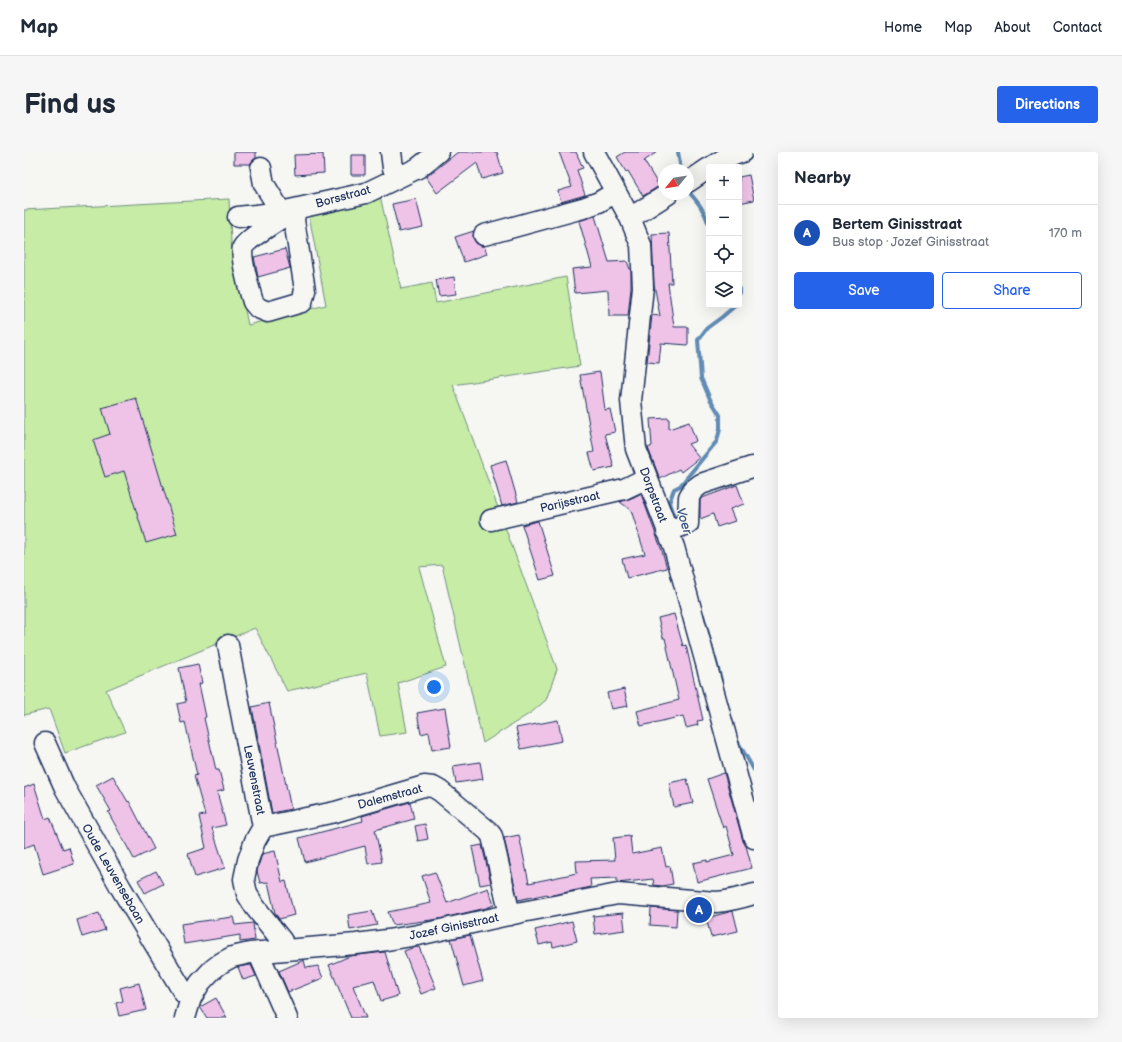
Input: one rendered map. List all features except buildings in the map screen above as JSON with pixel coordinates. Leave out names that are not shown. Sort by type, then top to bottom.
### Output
[{"type":"street","points":[[391,152],[393,168],[397,178]]},
{"type":"street","name":"Borsstraat","points":[[238,217],[289,211],[366,193],[418,168],[438,152]]},
{"type":"street","name":"Dorpstraat","points":[[594,152],[630,218],[641,244],[643,287],[631,401],[636,449],[647,478],[675,529],[674,547],[754,838]]},
{"type":"street","points":[[716,164],[724,159],[742,152]]},
{"type":"street","points":[[261,168],[264,184],[289,211],[294,220],[305,290],[302,302],[268,312],[258,308],[253,302],[242,256],[243,248],[249,240],[289,211]]},
{"type":"street","points":[[694,178],[706,170]]},
{"type":"street","points":[[484,235],[583,208],[599,202],[616,192]]},
{"type":"street","points":[[630,218],[658,200]]},
{"type":"street","points":[[675,529],[688,524],[692,490],[701,484],[752,467]]},
{"type":"street","name":"Parijsstraat","points":[[490,520],[624,489],[647,478]]},
{"type":"street","name":"Leuvenstraat","points":[[228,645],[263,827],[255,841],[248,860],[244,879],[247,894],[255,907],[282,941],[283,950]]},
{"type":"street","name":"Oude Leuvensebaan","points":[[45,743],[65,788],[121,888],[184,994],[191,998]]},
{"type":"street","name":"Dalemstraat","points":[[263,827],[334,812],[424,786],[433,787],[440,791],[492,836],[510,915]]},
{"type":"street","name":"Jozef Ginisstraat","points":[[185,1018],[191,998],[200,983],[212,970],[232,956],[258,952],[387,940],[618,894],[716,902],[742,898],[754,894]]},
{"type":"street","points":[[258,952],[287,1018]]},
{"type":"green space","points":[[379,191],[401,289],[432,283],[436,303],[566,277],[580,366],[453,385],[557,669],[546,700],[532,712],[483,743],[442,565],[419,567],[446,667],[398,683],[407,732],[380,736],[367,673],[287,691],[255,628],[106,690],[125,732],[65,753],[49,709],[24,715],[24,210],[229,199],[231,242],[248,325],[326,305],[308,210]]},
{"type":"waterway","name":"Voer","points":[[678,152],[680,164]]},
{"type":"waterway","name":"Voer","points":[[694,198],[701,207],[706,218]]},
{"type":"waterway","name":"Voer","points":[[676,522],[669,503],[674,489],[680,486],[717,441],[720,429],[720,415],[710,399],[701,378],[698,340],[707,328],[732,308]]},
{"type":"waterway","name":"Voer","points":[[703,615],[721,680]]},
{"type":"waterway","name":"Voer","points":[[735,737],[754,770]]},
{"type":"place","name":"Bertem Ginisstraat","points":[[699,910]]}]
